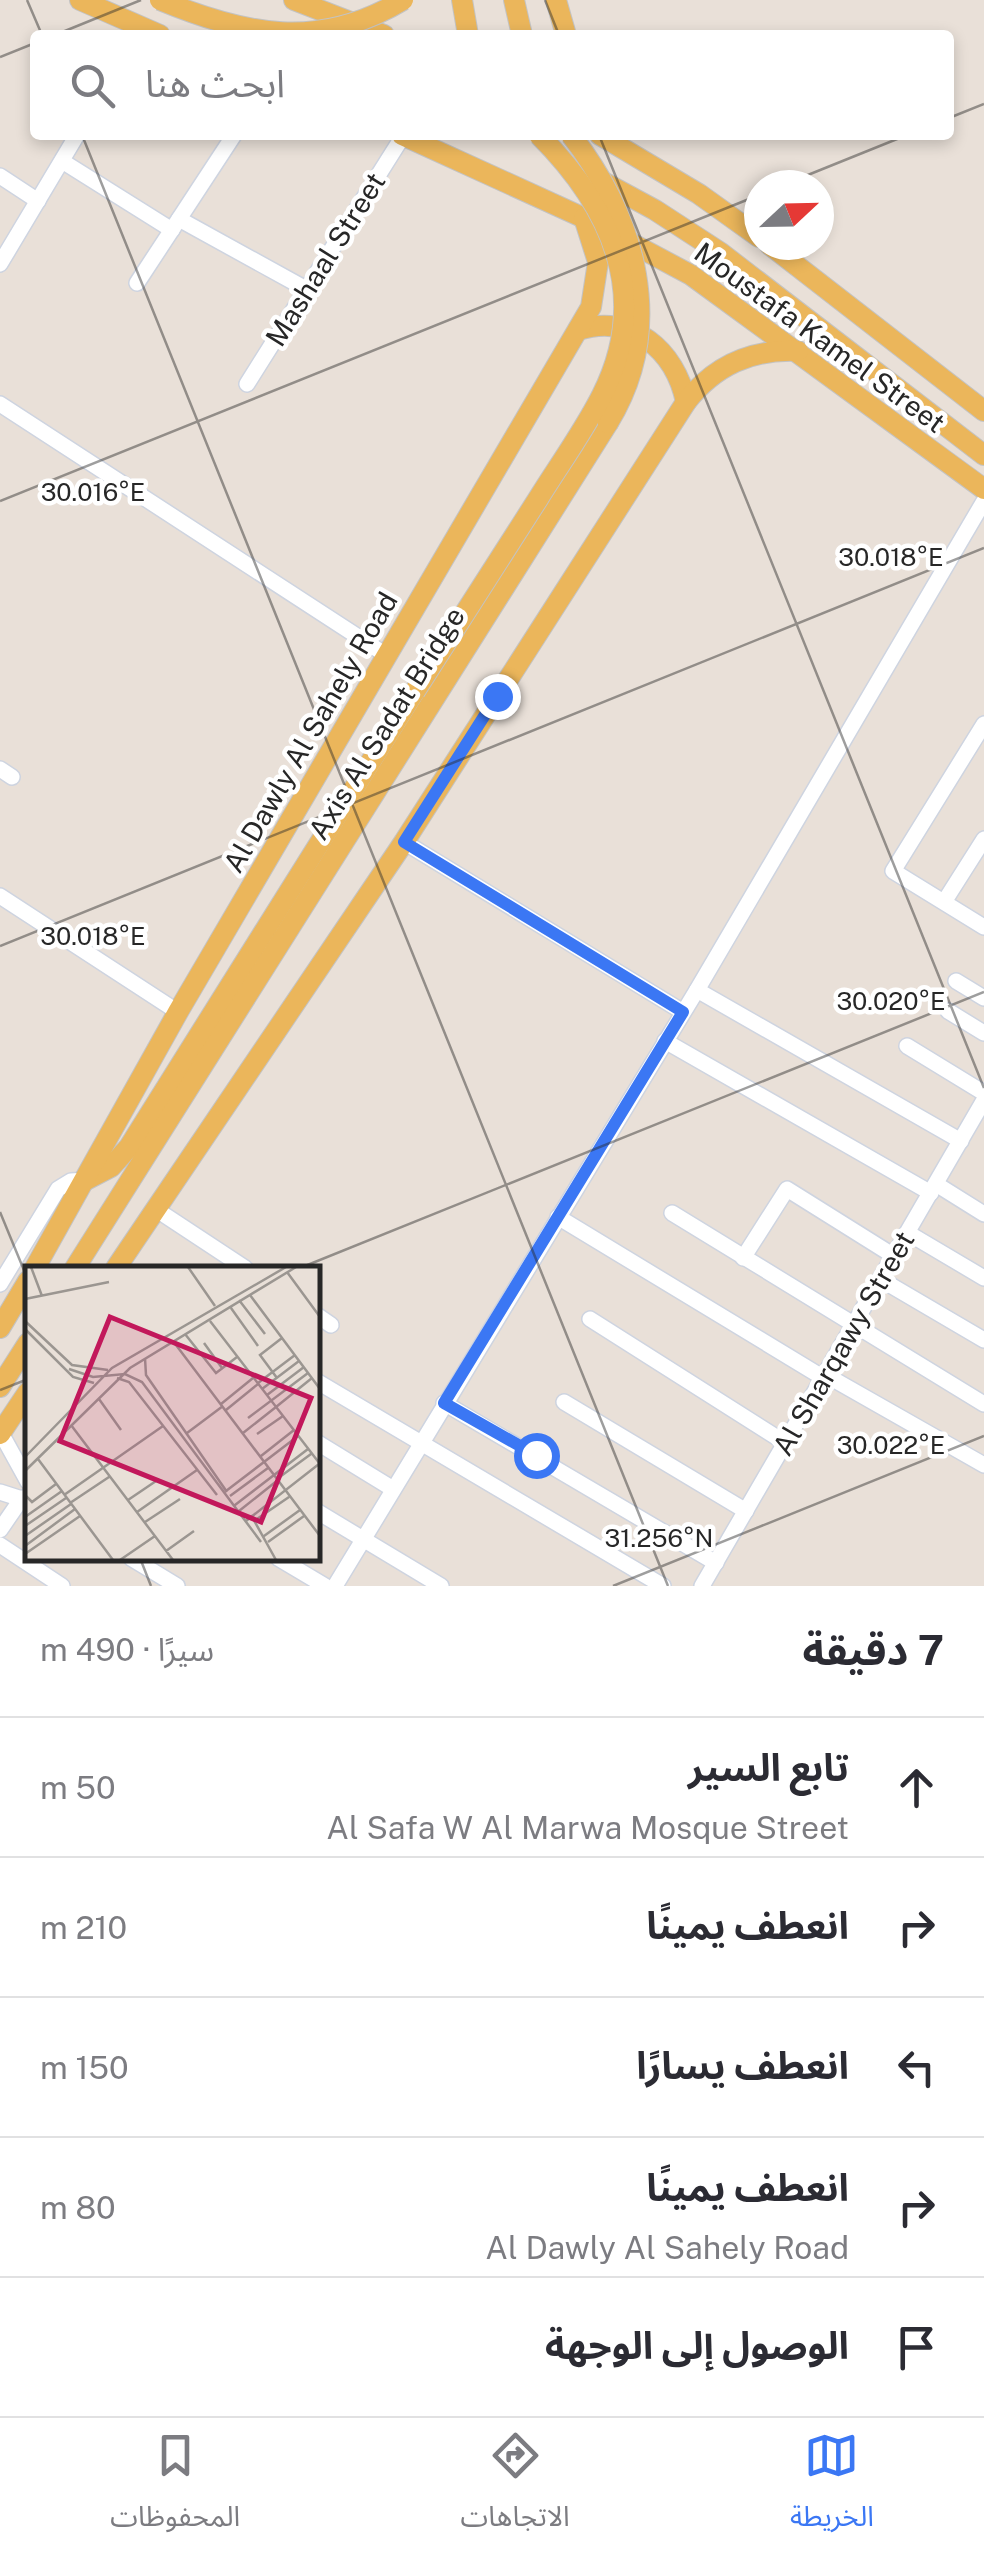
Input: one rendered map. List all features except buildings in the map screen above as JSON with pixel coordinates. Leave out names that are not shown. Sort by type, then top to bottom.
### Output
[{"type":"main road","points":[[80,0],[142,30]]},
{"type":"main road","points":[[160,0],[234,28],[252,30]]},
{"type":"main road","points":[[299,2],[330,0]]},
{"type":"main road","points":[[305,30],[350,25],[403,0]]},
{"type":"main road","points":[[462,0],[467,30]]},
{"type":"main road","points":[[514,0],[521,30]]},
{"type":"main road","points":[[556,0],[565,30]]},
{"type":"main road","points":[[299,2],[371,30]]},
{"type":"main road","name":"Moustafa Kamel Street","points":[[413,140],[584,218],[691,275],[984,489]]},
{"type":"main road","name":"Axis Al Sadat Bridge","points":[[75,1266],[424,697],[593,411],[615,364],[623,315],[618,258],[595,201],[570,166],[543,140]]},
{"type":"main road","name":"Axis Al Sadat Bridge","points":[[86,1180],[110,1167],[129,1147],[616,409],[635,356],[640,297],[629,238],[610,195],[574,140]]},
{"type":"main road","name":"Moustafa Kamel Street","points":[[610,140],[744,227]]},
{"type":"main road","points":[[625,140],[638,155]]},
{"type":"main road","name":"Axis Al Sadat Bridge","points":[[570,166],[642,202],[721,253],[984,455]]},
{"type":"main road","name":"Al Dawly Al Sahely Road","points":[[36,1266],[178,1012],[578,330],[598,282],[598,262],[584,218]]},
{"type":"main road","name":"Moustafa Kamel Street","points":[[789,260],[984,411]]},
{"type":"main road","points":[[578,330],[611,325],[647,338],[674,365],[686,402]]},
{"type":"main road","points":[[120,1266],[404,842],[686,402],[726,364],[761,352],[798,350]]},
{"type":"main road","points":[[2,1322],[25,1286]]},
{"type":"main road","points":[[0,1386],[25,1348]]},
{"type":"main road","points":[[0,1434],[24,1402]]},
{"type":"street","points":[[2,255],[75,140]]},
{"type":"street","points":[[137,283],[231,140]]},
{"type":"street","name":"Mashaal Street","points":[[246,384],[399,140]]},
{"type":"street","points":[[62,162],[176,225],[306,288]]},
{"type":"street","points":[[0,199],[5,179],[38,201]]},
{"type":"street","points":[[0,404],[386,655]]},
{"type":"street","points":[[357,1586],[338,1581],[697,990],[984,501]]},
{"type":"street","points":[[984,724],[893,871],[984,927]]},
{"type":"street","points":[[944,902],[984,840]]},
{"type":"street","points":[[404,842],[683,1012]]},
{"type":"street","points":[[0,896],[178,1012]]},
{"type":"street","points":[[956,981],[984,998]]},
{"type":"street","points":[[697,990],[964,1134],[984,1137]]},
{"type":"street","points":[[948,1011],[984,1033]]},
{"type":"street","points":[[665,1042],[984,1214]]},
{"type":"street","points":[[906,1046],[984,1093]]},
{"type":"street","name":"Al Sharqawy Street","points":[[702,1586],[984,1100]]},
{"type":"street","points":[[0,1284],[58,1189],[71,1181],[86,1180]]},
{"type":"street","points":[[743,1258],[787,1189],[894,1256]]},
{"type":"street","points":[[157,1210],[243,1266]]},
{"type":"street","points":[[672,1213],[852,1327],[984,1404]]},
{"type":"street","points":[[558,1217],[823,1376],[984,1465]]},
{"type":"street","points":[[908,1233],[984,1278]]},
{"type":"street","points":[[880,1278],[984,1340]]},
{"type":"street","points":[[590,1319],[784,1442]]},
{"type":"street","points":[[320,1383],[663,1586]]},
{"type":"street","points":[[564,1402],[746,1511]]},
{"type":"street","points":[[444,1403],[716,1563]]},
{"type":"street","points":[[0,1434],[25,1477]]},
{"type":"street","points":[[320,1444],[392,1489]]},
{"type":"street","points":[[0,1492],[25,1499],[0,1530]]},
{"type":"street","points":[[320,1513],[441,1586]]},
{"type":"street","points":[[0,1544],[25,1561]]},
{"type":"street","points":[[25,1561],[62,1586]]},
{"type":"street","points":[[136,1561],[178,1586]]},
{"type":"street","points":[[283,1561],[325,1586]]},
{"type":"route","points":[[497,696],[404,842],[683,1012],[444,1403],[536,1455]]}]
